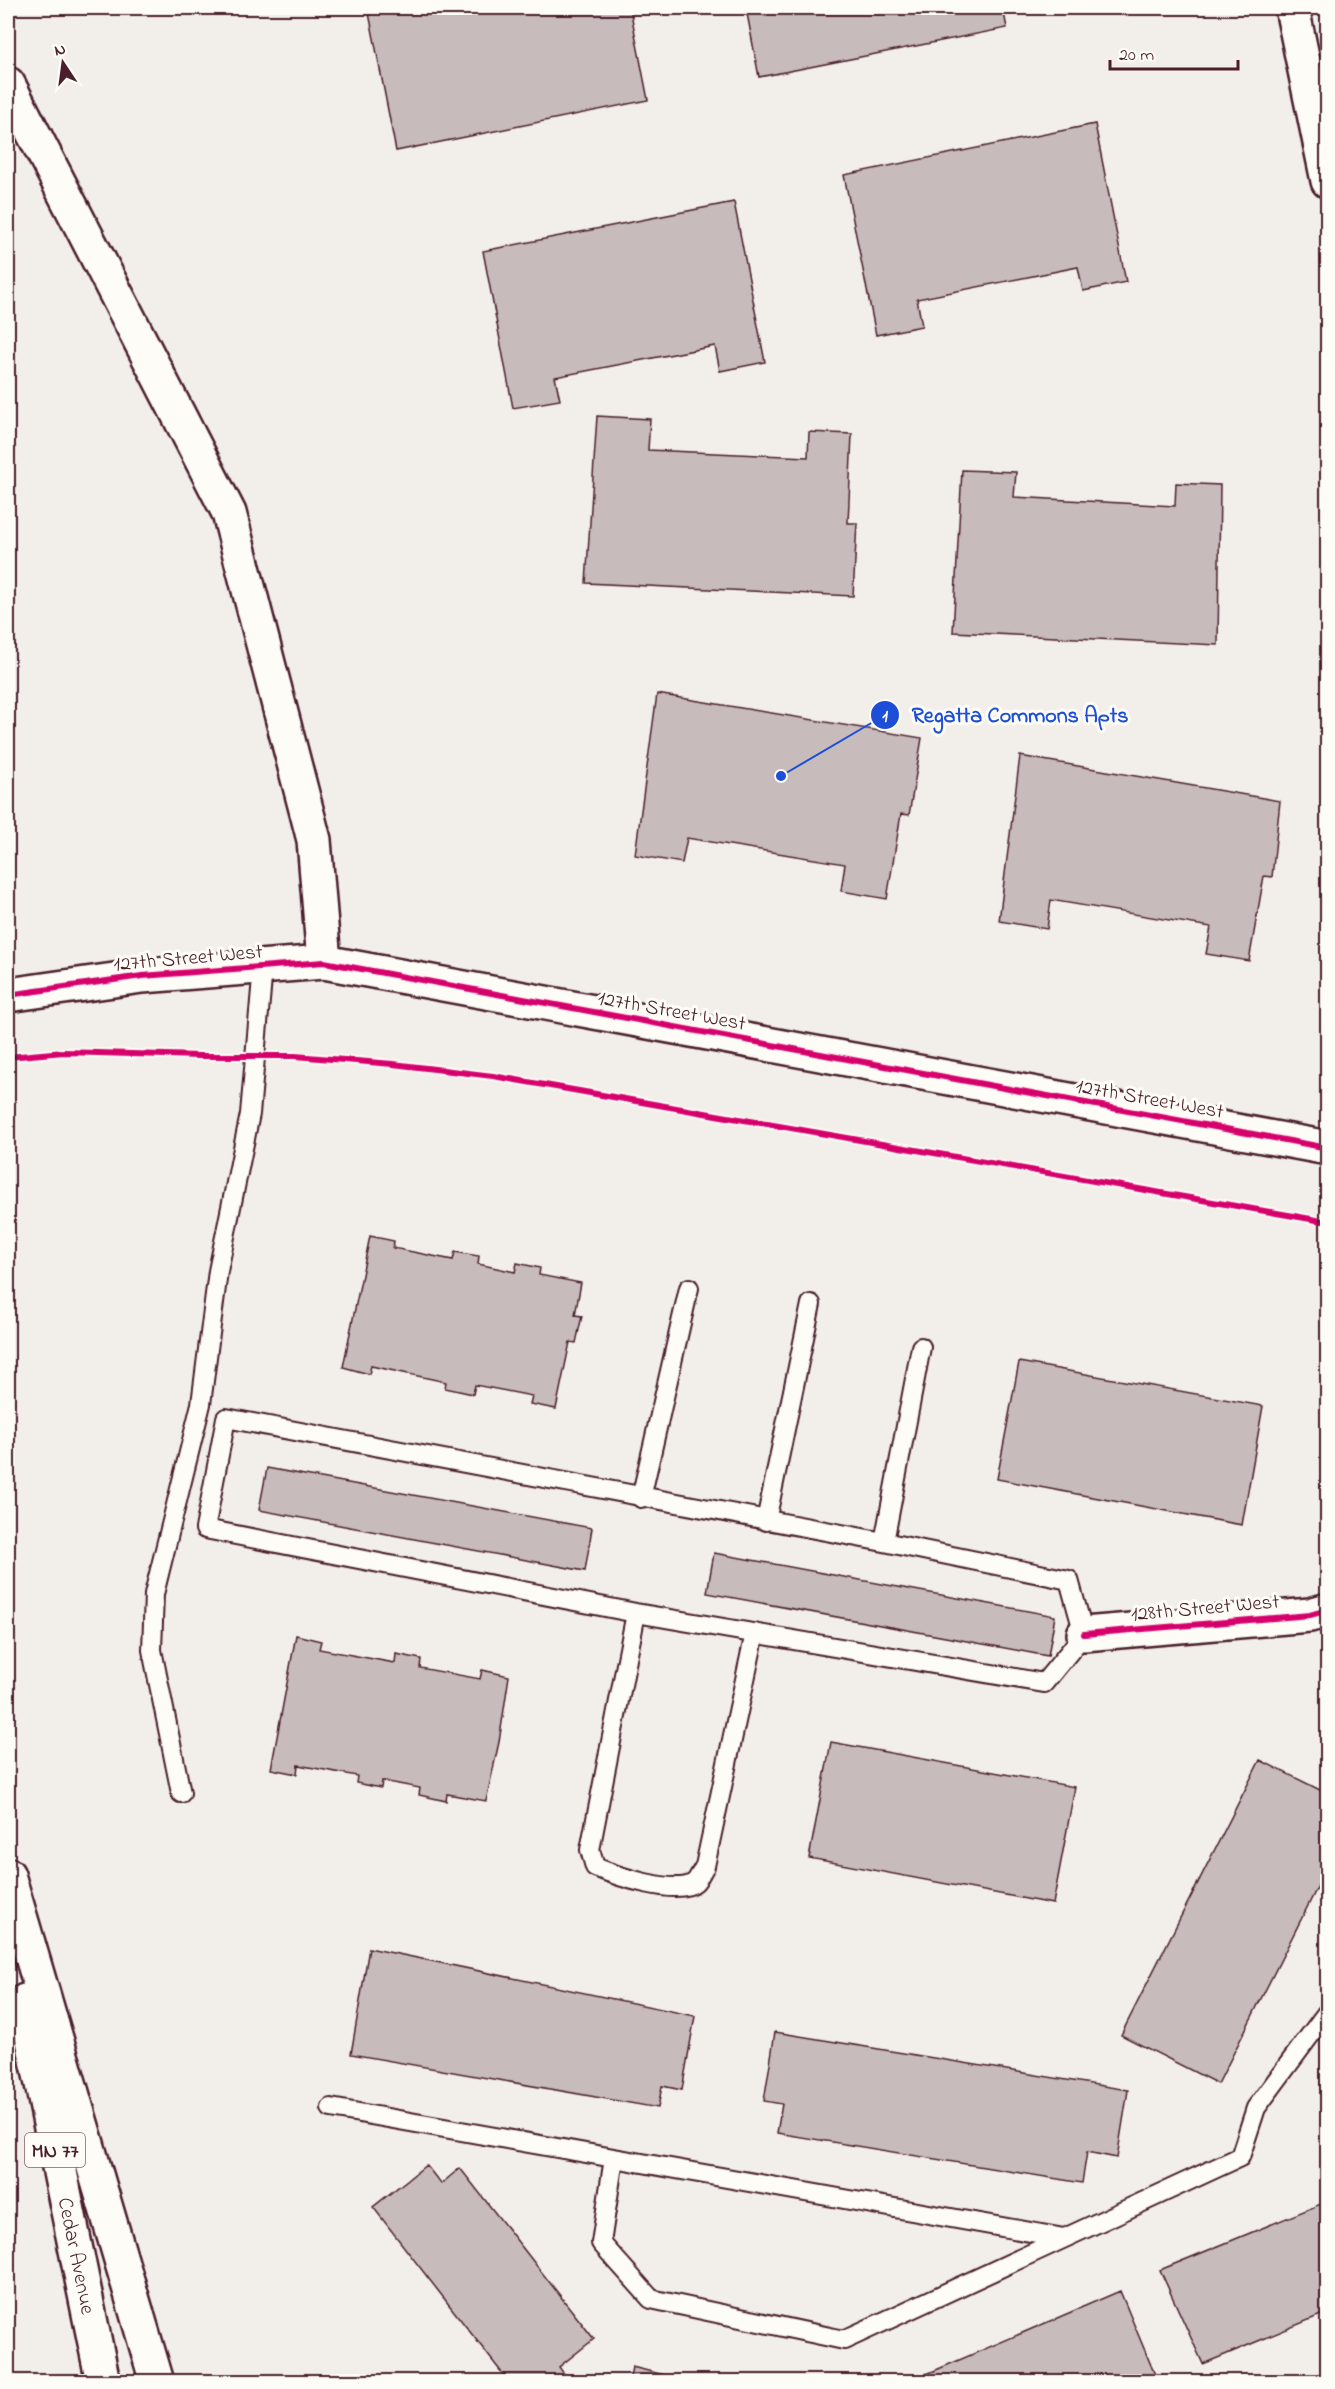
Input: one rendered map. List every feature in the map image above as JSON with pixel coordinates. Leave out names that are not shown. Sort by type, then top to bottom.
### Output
[{"type":"main road","points":[[1292,8],[1328,181]]},
{"type":"main road","points":[[8,84],[229,513],[314,840],[324,962]]},
{"type":"main road","name":"127th Street West","points":[[8,995],[142,976],[324,962],[1328,1148]]},
{"type":"main road","name":"128th Street West","points":[[1084,1634],[1310,1615],[1328,1610]]},
{"type":"main road","points":[[8,1875],[157,2382]]},
{"type":"main road","name":"Cedar Avenue","points":[[8,1918],[103,2382]]},
{"type":"lane","points":[[181,1793],[152,1650],[154,1594],[201,1404],[218,1271],[250,1114],[263,967]]},
{"type":"lane","points":[[641,1498],[689,1288]]},
{"type":"lane","points":[[766,1521],[811,1304]]},
{"type":"lane","points":[[884,1542],[921,1347]]},
{"type":"lane","points":[[226,1418],[766,1521],[884,1542],[1069,1580],[1084,1634],[1044,1683],[636,1613],[206,1529],[226,1418]]},
{"type":"lane","points":[[636,1613],[590,1850],[595,1867],[619,1878],[678,1888],[694,1883],[705,1866],[755,1633]]},
{"type":"lane","points":[[614,2158],[601,2243],[651,2299],[844,2340],[1240,2157],[1256,2108],[1328,2011]]},
{"type":"lane","points":[[331,2108],[1064,2238]]},
{"type":"building","points":[[368,8],[630,8],[648,100],[396,151]]},
{"type":"building","points":[[746,8],[1003,8],[1007,28],[759,77]]},
{"type":"building","points":[[1095,124],[1126,282],[1083,291],[1078,267],[917,299],[922,326],[876,335],[844,175]]},
{"type":"building","points":[[734,202],[765,362],[720,371],[715,346],[555,377],[560,400],[513,408],[483,251]]},
{"type":"building","points":[[597,416],[650,419],[648,450],[808,457],[809,432],[852,434],[848,523],[857,523],[853,596],[586,583]]},
{"type":"building","points":[[962,470],[1016,472],[1014,497],[1175,506],[1176,483],[1220,485],[1218,645],[953,632]]},
{"type":"building","points":[[657,694],[922,738],[909,815],[901,814],[887,899],[841,891],[845,864],[687,838],[682,863],[635,855]]},
{"type":"building","points":[[1020,756],[1280,801],[1272,877],[1264,876],[1249,961],[1206,954],[1211,927],[1051,900],[1047,929],[999,921]]},
{"type":"building","points":[[370,1236],[394,1241],[393,1248],[453,1260],[455,1252],[479,1256],[478,1264],[515,1272],[517,1263],[540,1268],[539,1275],[581,1283],[575,1315],[582,1316],[576,1343],[570,1342],[556,1409],[530,1404],[532,1396],[475,1385],[473,1394],[445,1388],[446,1382],[371,1366],[369,1374],[343,1367]]},
{"type":"building","points":[[1019,1362],[1263,1406],[1242,1525],[997,1479]]},
{"type":"building","points":[[267,1468],[592,1528],[585,1571],[259,1510]]},
{"type":"building","points":[[714,1553],[1055,1616],[1048,1656],[707,1593]]},
{"type":"building","points":[[296,1635],[321,1641],[319,1649],[395,1663],[396,1654],[421,1659],[420,1668],[480,1679],[482,1670],[509,1676],[499,1742],[486,1801],[447,1794],[446,1801],[419,1795],[420,1788],[382,1781],[381,1788],[356,1783],[357,1776],[298,1765],[297,1774],[271,1769]]},
{"type":"building","points":[[831,1742],[1075,1787],[1053,1904],[809,1858]]},
{"type":"building","points":[[1260,1760],[1328,1794],[1328,1866],[1218,2084],[1121,2035]]},
{"type":"building","points":[[369,1948],[695,2016],[682,2090],[662,2086],[658,2108],[351,2054]]},
{"type":"building","points":[[775,2032],[1128,2090],[1117,2158],[1087,2152],[1082,2183],[777,2133],[782,2104],[764,2101]]},
{"type":"building","points":[[426,2165],[441,2184],[460,2168],[594,2339],[559,2367],[570,2382],[509,2382],[373,2207]]},
{"type":"building","points":[[1328,2201],[1328,2312],[1203,2364],[1160,2270]]},
{"type":"building","points":[[1120,2291],[1158,2382],[916,2382],[915,2379]]},
{"type":"building","points":[[632,2367],[693,2382],[629,2382]]},
{"type":"cycle path","points":[[8,995],[142,976],[324,962],[1328,1148]]},
{"type":"cycle path","points":[[8,1057],[64,1052],[295,1056],[393,1064],[493,1076],[1328,1222]]},
{"type":"cycle path","points":[[1084,1634],[1310,1615],[1328,1610]]},
{"type":"place","name":"Regatta Commons Apts","points":[[781,776]]}]
